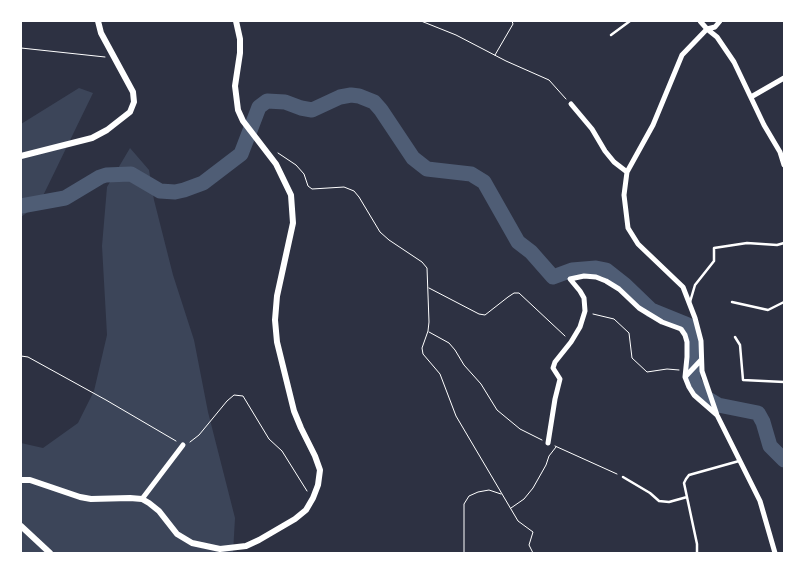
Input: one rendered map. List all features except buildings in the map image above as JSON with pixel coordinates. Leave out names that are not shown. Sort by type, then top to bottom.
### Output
[{"type":"street","points":[[21,156],[92,138],[107,130],[130,112],[134,102],[133,92],[101,33],[98,21]]},
{"type":"street","points":[[21,480],[30,480],[91,500],[130,498],[142,500],[159,511],[178,534],[192,543],[220,549],[246,546],[259,540],[295,519],[306,510],[313,498],[318,485],[320,470],[294,411],[277,342],[275,320],[277,296],[294,224],[292,202],[285,180],[276,164],[254,137],[238,110],[235,92],[240,39],[236,21]]},
{"type":"street","points":[[700,21],[717,37],[734,62],[764,125],[782,153],[784,165]]},
{"type":"street","points":[[720,21],[715,27],[707,29],[682,55],[653,125],[627,172],[624,195],[628,228],[638,244],[683,287],[690,304],[700,341],[702,371],[716,414],[760,502],[775,553]]},
{"type":"street","points":[[751,97],[784,78]]},
{"type":"street","points":[[571,104],[592,129],[614,162],[627,172]]},
{"type":"street","points":[[548,443],[560,379],[553,368],[554,362],[571,342],[580,327],[585,311],[584,298],[570,279],[584,276],[596,277],[606,281],[619,289],[639,308],[662,322],[681,330],[687,342],[686,374],[694,395],[716,414]]},
{"type":"street","points":[[686,374],[700,361]]},
{"type":"street","points":[[142,500],[183,445]]},
{"type":"street","points":[[21,526],[50,553]]},
{"type":"lane","points":[[612,35],[630,21]]},
{"type":"lane","points":[[690,304],[695,285],[714,261],[714,248],[747,243],[777,246],[784,243]]},
{"type":"lane","points":[[732,302],[768,310],[784,302]]},
{"type":"lane","points":[[735,336],[740,345],[743,380],[784,382]]},
{"type":"lane","points":[[697,553],[697,544],[684,483],[688,475],[739,461]]},
{"type":"lane","points":[[623,477],[660,501],[669,502],[687,498]]},
{"type":"path","points":[[421,21],[456,35],[549,80],[571,104]]},
{"type":"path","points":[[495,55],[513,24],[512,21]]},
{"type":"path","points":[[21,48],[116,58]]},
{"type":"path","points":[[264,148],[273,150],[296,166],[304,174],[308,186],[312,189],[344,187],[354,190],[380,232],[422,262],[427,268],[428,331],[422,348],[422,354],[440,374],[456,416],[511,509],[522,525],[533,532],[529,545],[533,553]]},
{"type":"path","points":[[428,288],[479,314],[485,315],[508,296],[514,293],[519,294],[571,342]]},
{"type":"path","points":[[585,311],[599,316],[614,318],[629,333],[632,358],[647,372],[668,370],[686,374]]},
{"type":"path","points":[[428,331],[449,343],[464,365],[481,384],[497,410],[520,429],[623,477]]},
{"type":"path","points":[[21,356],[106,400],[183,445],[199,435],[227,400],[234,395],[243,396],[270,439],[282,450],[313,498]]},
{"type":"path","points":[[511,509],[524,499],[533,488],[549,456],[556,447]]},
{"type":"path","points":[[464,553],[464,504],[469,496],[489,490],[502,494]]},
{"type":"shaded area","points":[[79,88],[93,93],[39,204],[21,217],[21,124]]},
{"type":"shaded area","points":[[130,148],[149,170],[154,200],[173,275],[194,340],[208,412],[235,518],[233,553],[21,553],[21,443],[43,448],[78,423],[94,391],[107,335],[102,246],[107,187]]},
{"type":"waterway","points":[[21,206],[65,198],[106,175],[131,174],[160,191],[175,192],[184,190],[203,183],[241,154],[259,107],[267,101],[285,102],[312,110],[340,97],[359,96],[374,102],[413,158],[427,169],[471,174],[484,182],[518,242],[531,252],[553,277],[572,270],[596,268],[606,270],[651,310],[688,325],[693,337],[693,380],[703,396],[718,405],[758,413],[763,422],[770,446],[784,460]]}]
